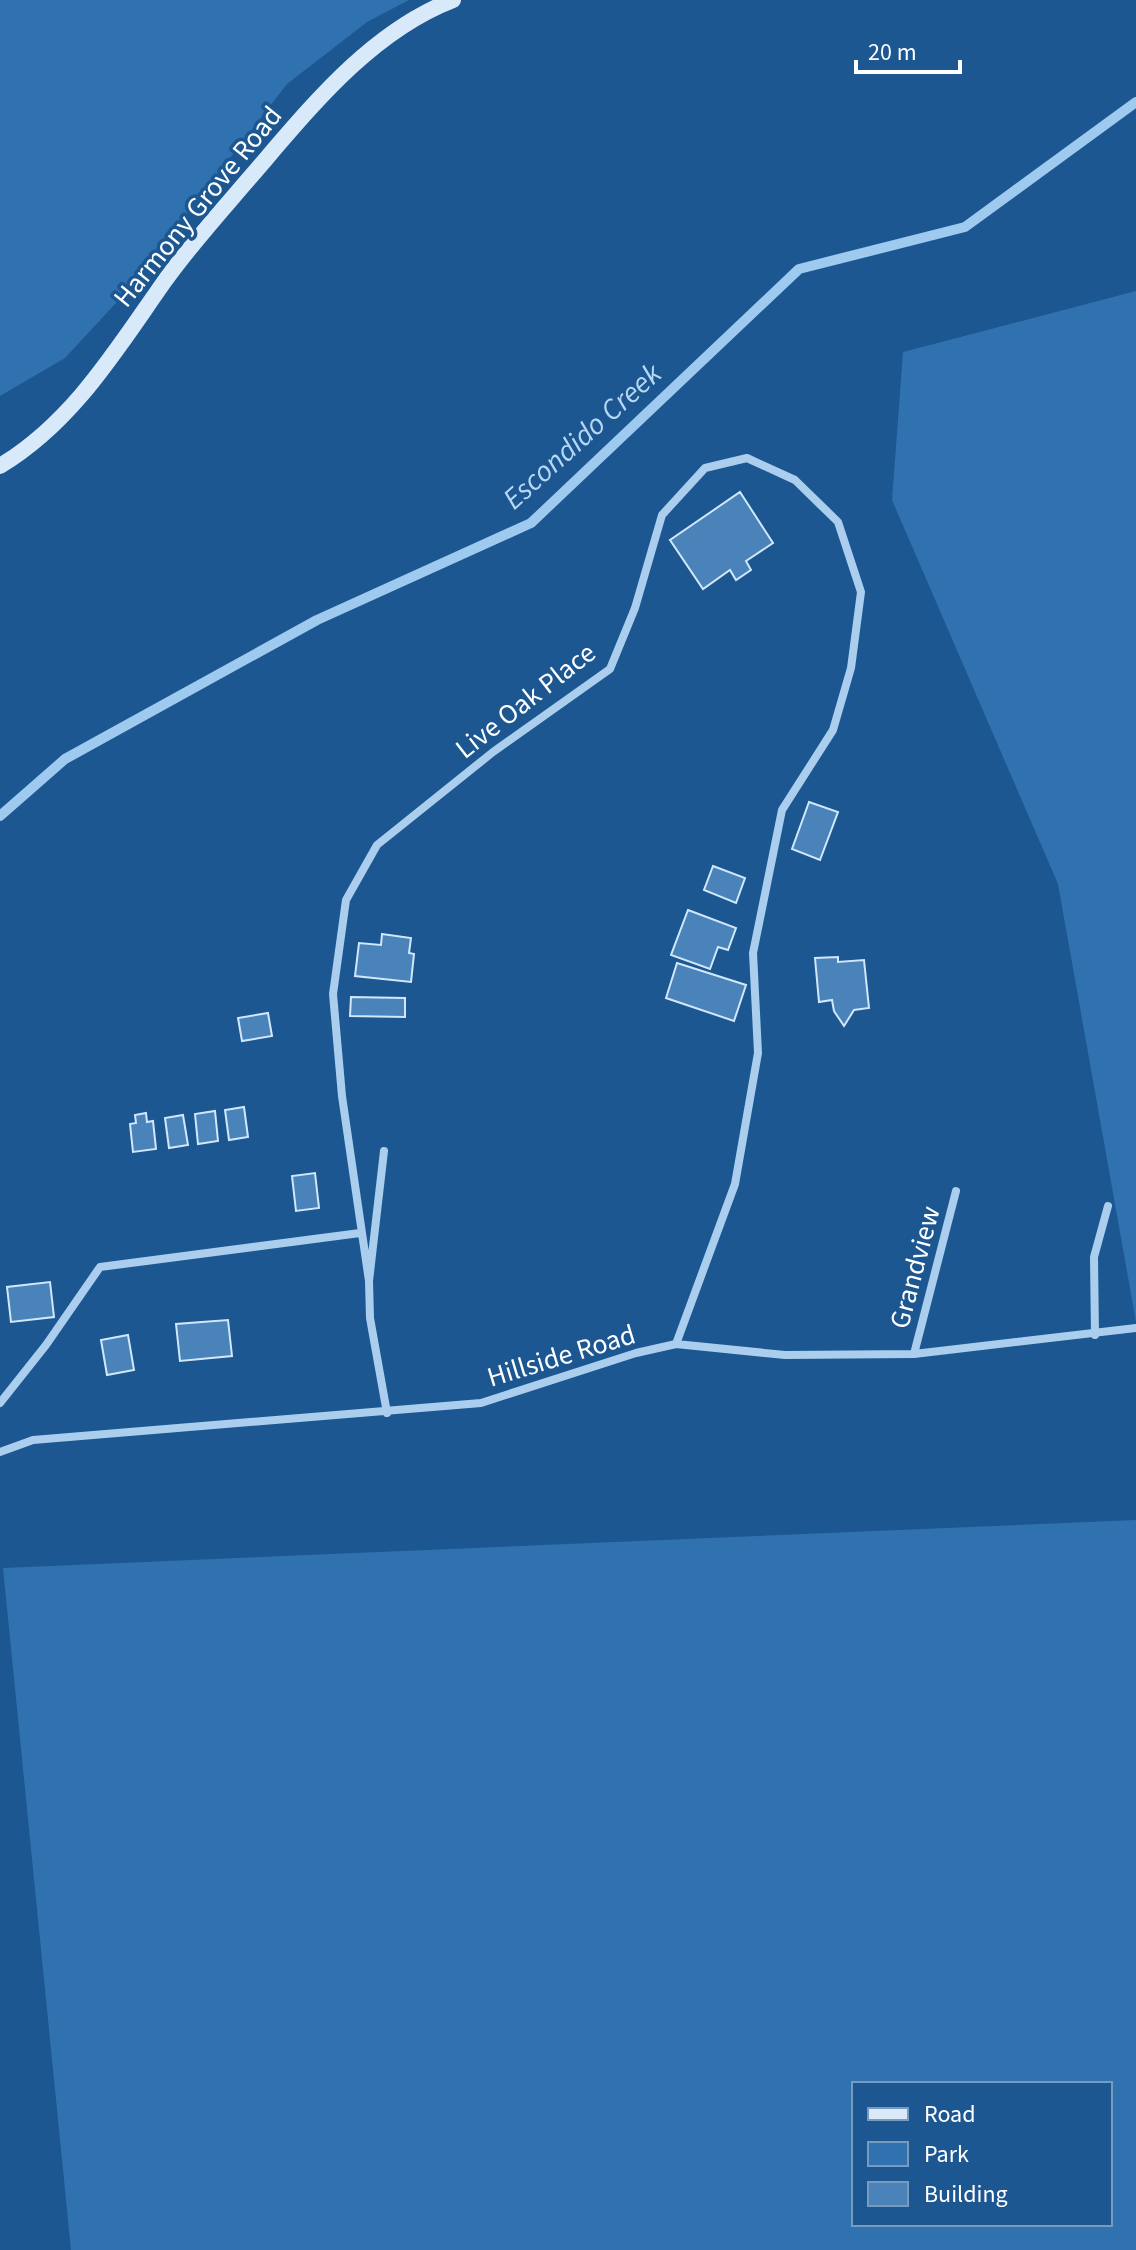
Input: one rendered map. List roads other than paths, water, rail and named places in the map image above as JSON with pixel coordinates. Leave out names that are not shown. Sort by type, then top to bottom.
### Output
[{"type":"main road","name":"Harmony Grove Road","points":[[0,466],[28,450],[78,403],[183,255],[328,86],[422,12],[453,0]]},
{"type":"street","name":"Live Oak Place","points":[[369,1281],[342,1096],[333,994],[346,900],[377,845],[493,752],[610,669],[635,608],[662,515],[705,468],[747,458],[795,480],[838,522],[861,592],[851,668],[833,730],[782,810],[753,953],[758,1053],[735,1184],[676,1344]]},
{"type":"street","points":[[384,1151],[369,1281],[370,1318],[387,1413]]},
{"type":"street","name":"Grandview","points":[[914,1354],[956,1191]]},
{"type":"street","points":[[1095,1335],[1094,1257],[1108,1206]]},
{"type":"street","points":[[0,1403],[46,1345],[100,1267],[360,1233]]},
{"type":"street","name":"Hillside Road","points":[[0,1452],[48,1439],[481,1403],[636,1353],[676,1344],[785,1355],[914,1354],[1136,1328]]},
{"type":"waterway","name":"Escondido Creek","points":[[0,816],[65,759],[317,620],[531,523],[799,269],[965,227],[1136,102]]}]
